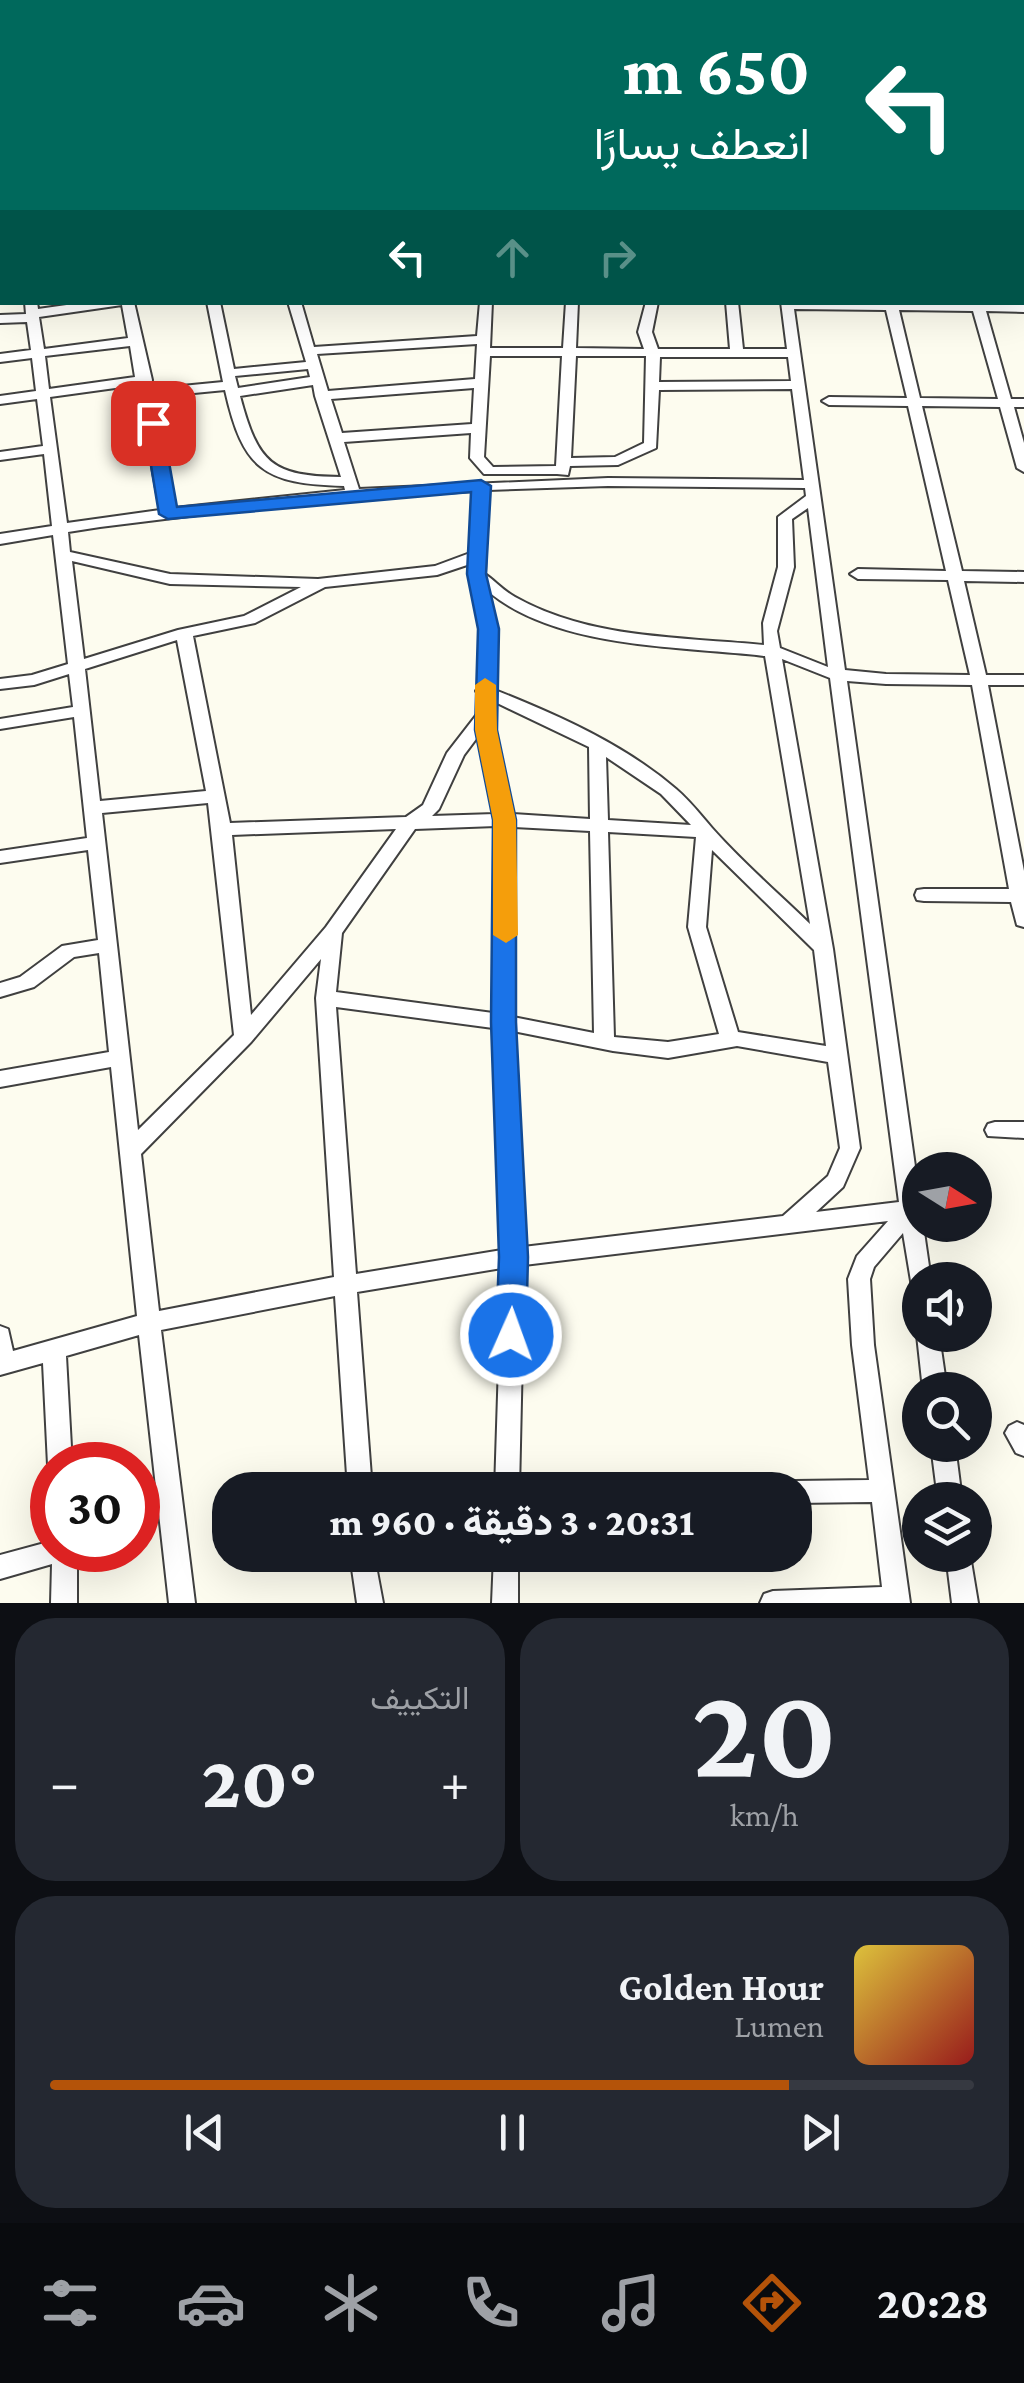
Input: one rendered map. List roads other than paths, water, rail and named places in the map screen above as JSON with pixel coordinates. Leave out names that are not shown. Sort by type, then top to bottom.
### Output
[{"type":"street","points":[[0,318],[94,305]]},
{"type":"street","points":[[129,305],[147,386],[168,514]]},
{"type":"street","points":[[214,305],[231,384],[254,456],[286,477],[352,488]]},
{"type":"street","points":[[295,305],[352,488]]},
{"type":"street","points":[[486,305],[477,428],[478,458],[484,469],[563,471],[812,491]]},
{"type":"street","points":[[563,471],[572,305]]},
{"type":"street","points":[[0,539],[352,488],[481,486],[618,461],[648,449],[653,354],[645,332],[651,305]]},
{"type":"street","points":[[732,305],[737,353]]},
{"type":"street","points":[[787,305],[902,1152]]},
{"type":"street","points":[[892,305],[978,678],[1024,920]]},
{"type":"street","points":[[1024,308],[978,305],[1024,468]]},
{"type":"street","points":[[32,312],[61,528],[147,1323],[182,1603]]},
{"type":"street","points":[[0,358],[137,340]]},
{"type":"street","points":[[231,384],[309,358],[482,346],[570,354],[794,353]]},
{"type":"street","points":[[0,400],[147,386],[316,380]]},
{"type":"street","points":[[322,396],[480,383]]},
{"type":"street","points":[[653,386],[798,386]]},
{"type":"street","points":[[829,401],[1024,403]]},
{"type":"street","points":[[336,438],[477,428]]},
{"type":"street","points":[[0,456],[51,450]]},
{"type":"street","points":[[481,486],[477,565],[489,629],[484,692],[504,820],[504,1022],[514,1257],[507,1472]]},
{"type":"street","points":[[784,1227],[836,1181],[850,1148],[824,949],[771,651],[774,596],[786,564],[781,533],[785,518],[812,491]]},
{"type":"street","points":[[63,555],[170,580],[320,583],[477,565]]},
{"type":"street","points":[[477,565],[495,593],[520,608],[576,624],[694,644],[771,651],[801,658],[838,675],[1024,680]]},
{"type":"street","points":[[858,574],[1024,577]]},
{"type":"street","points":[[0,684],[34,680],[184,633],[248,620],[320,583]]},
{"type":"street","points":[[184,633],[222,829],[244,1037]]},
{"type":"street","points":[[484,692],[579,732],[673,795],[824,949]]},
{"type":"street","points":[[0,724],[81,711]]},
{"type":"street","points":[[128,1152],[244,1037],[332,932],[410,823],[430,808],[456,753],[486,716]]},
{"type":"street","points":[[598,745],[604,1042]]},
{"type":"street","points":[[91,808],[216,796]]},
{"type":"street","points":[[222,829],[504,820],[706,832]]},
{"type":"street","points":[[706,832],[697,927],[731,1040]]},
{"type":"street","points":[[0,858],[95,843]]},
{"type":"street","points":[[924,895],[1021,896]]},
{"type":"street","points":[[332,932],[326,998],[359,1472]]},
{"type":"street","points":[[0,990],[27,982],[69,951],[106,945]]},
{"type":"street","points":[[326,998],[504,1022],[668,1050],[731,1040],[787,1044],[840,1056]]},
{"type":"street","points":[[0,1079],[118,1058]]},
{"type":"street","points":[[996,1130],[1024,1130]]},
{"type":"street","points":[[0,1336],[2,1365],[147,1323],[265,1298],[514,1257],[902,1210]]},
{"type":"street","points":[[774,1603],[897,1601],[862,1345],[859,1279],[865,1262],[902,1218]]},
{"type":"street","points":[[54,1350],[59,1442]]},
{"type":"street","points":[[812,1492],[884,1491]]},
{"type":"street","points":[[0,1567],[30,1559]]},
{"type":"street","points":[[64,1572],[64,1603]]},
{"type":"street","points":[[365,1572],[370,1603]]},
{"type":"street","points":[[505,1603],[506,1572]]},
{"type":"street","points":[[960,1572],[964,1603]]}]
